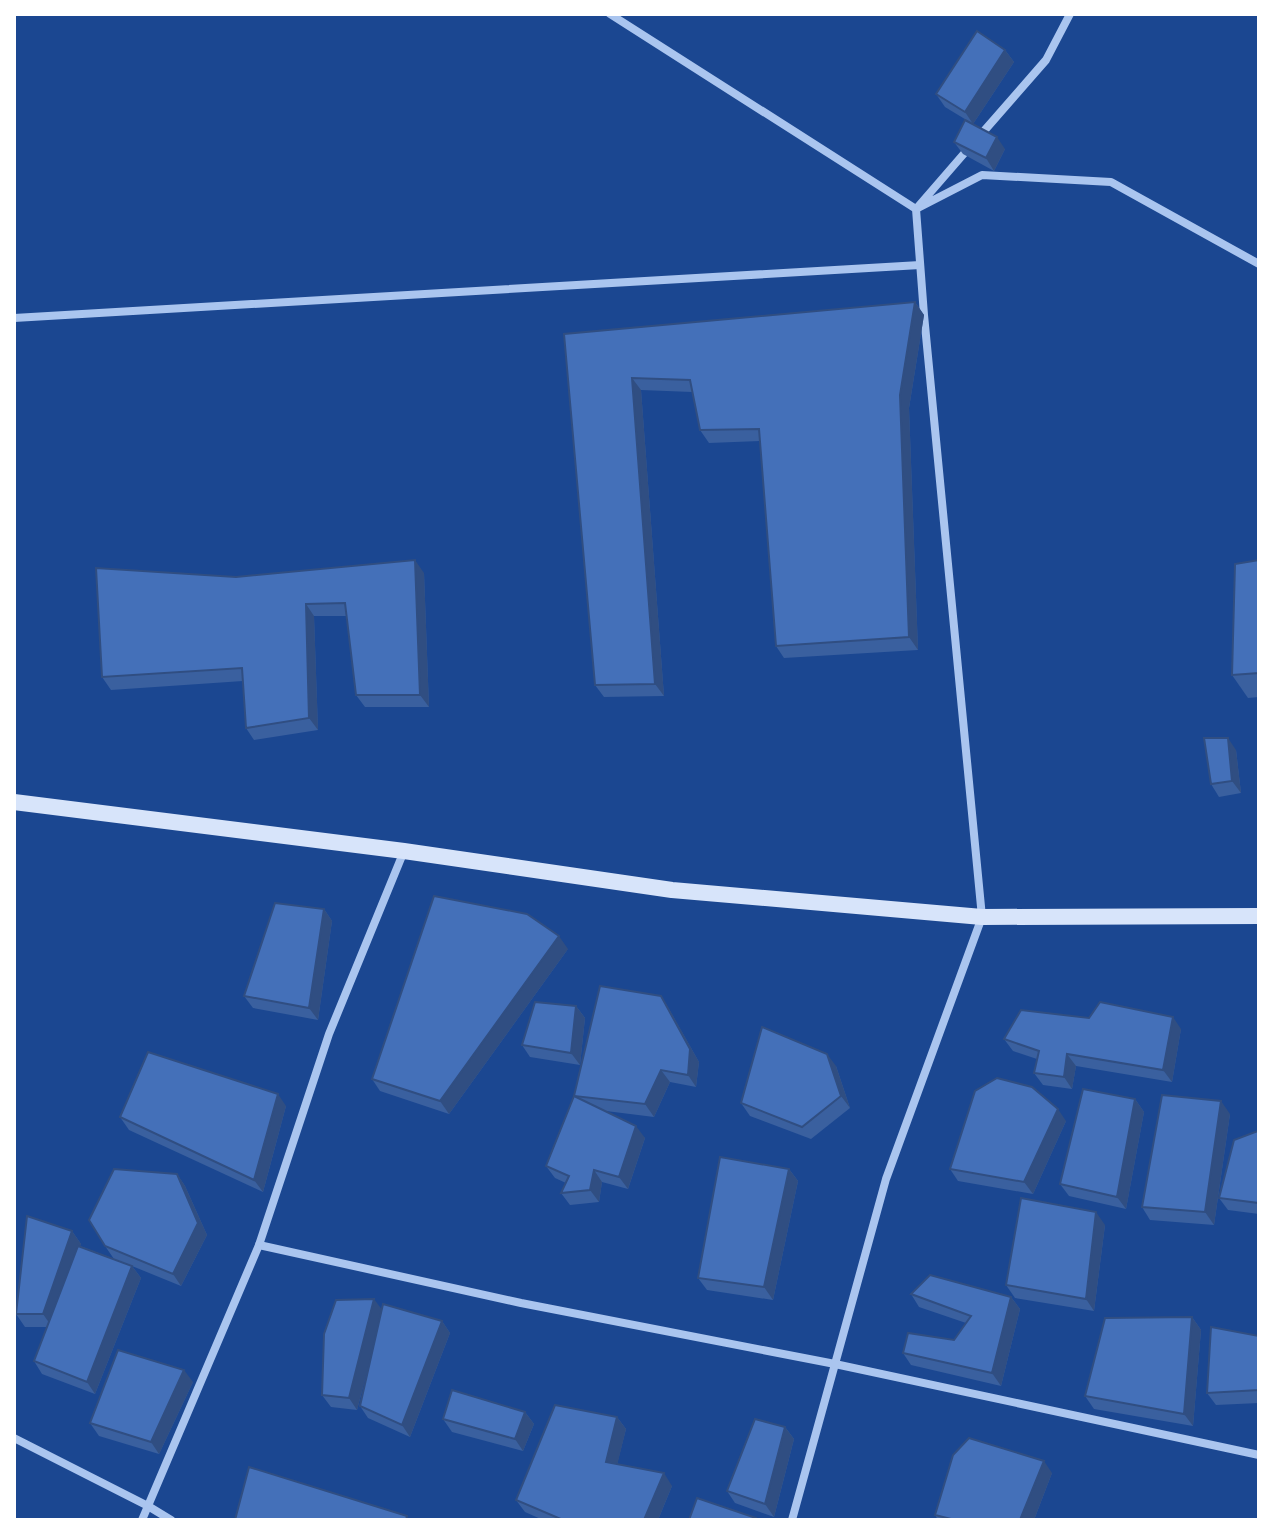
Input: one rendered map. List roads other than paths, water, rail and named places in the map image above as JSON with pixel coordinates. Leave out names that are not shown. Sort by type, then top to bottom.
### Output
[{"type":"main road","points":[[14,802],[404,851],[672,890],[982,917],[1259,916]]},
{"type":"street","points":[[610,14],[916,209]]},
{"type":"street","points":[[792,1520],[886,1179],[982,917],[916,209],[1046,60],[1070,14]]},
{"type":"street","points":[[916,209],[982,175],[1111,182],[1259,264]]},
{"type":"street","points":[[14,318],[920,265]]},
{"type":"street","points":[[142,1520],[259,1245],[329,1034],[404,851]]},
{"type":"street","points":[[259,1245],[521,1303],[835,1364],[1259,1455]]},
{"type":"street","points":[[14,1438],[171,1520]]}]
